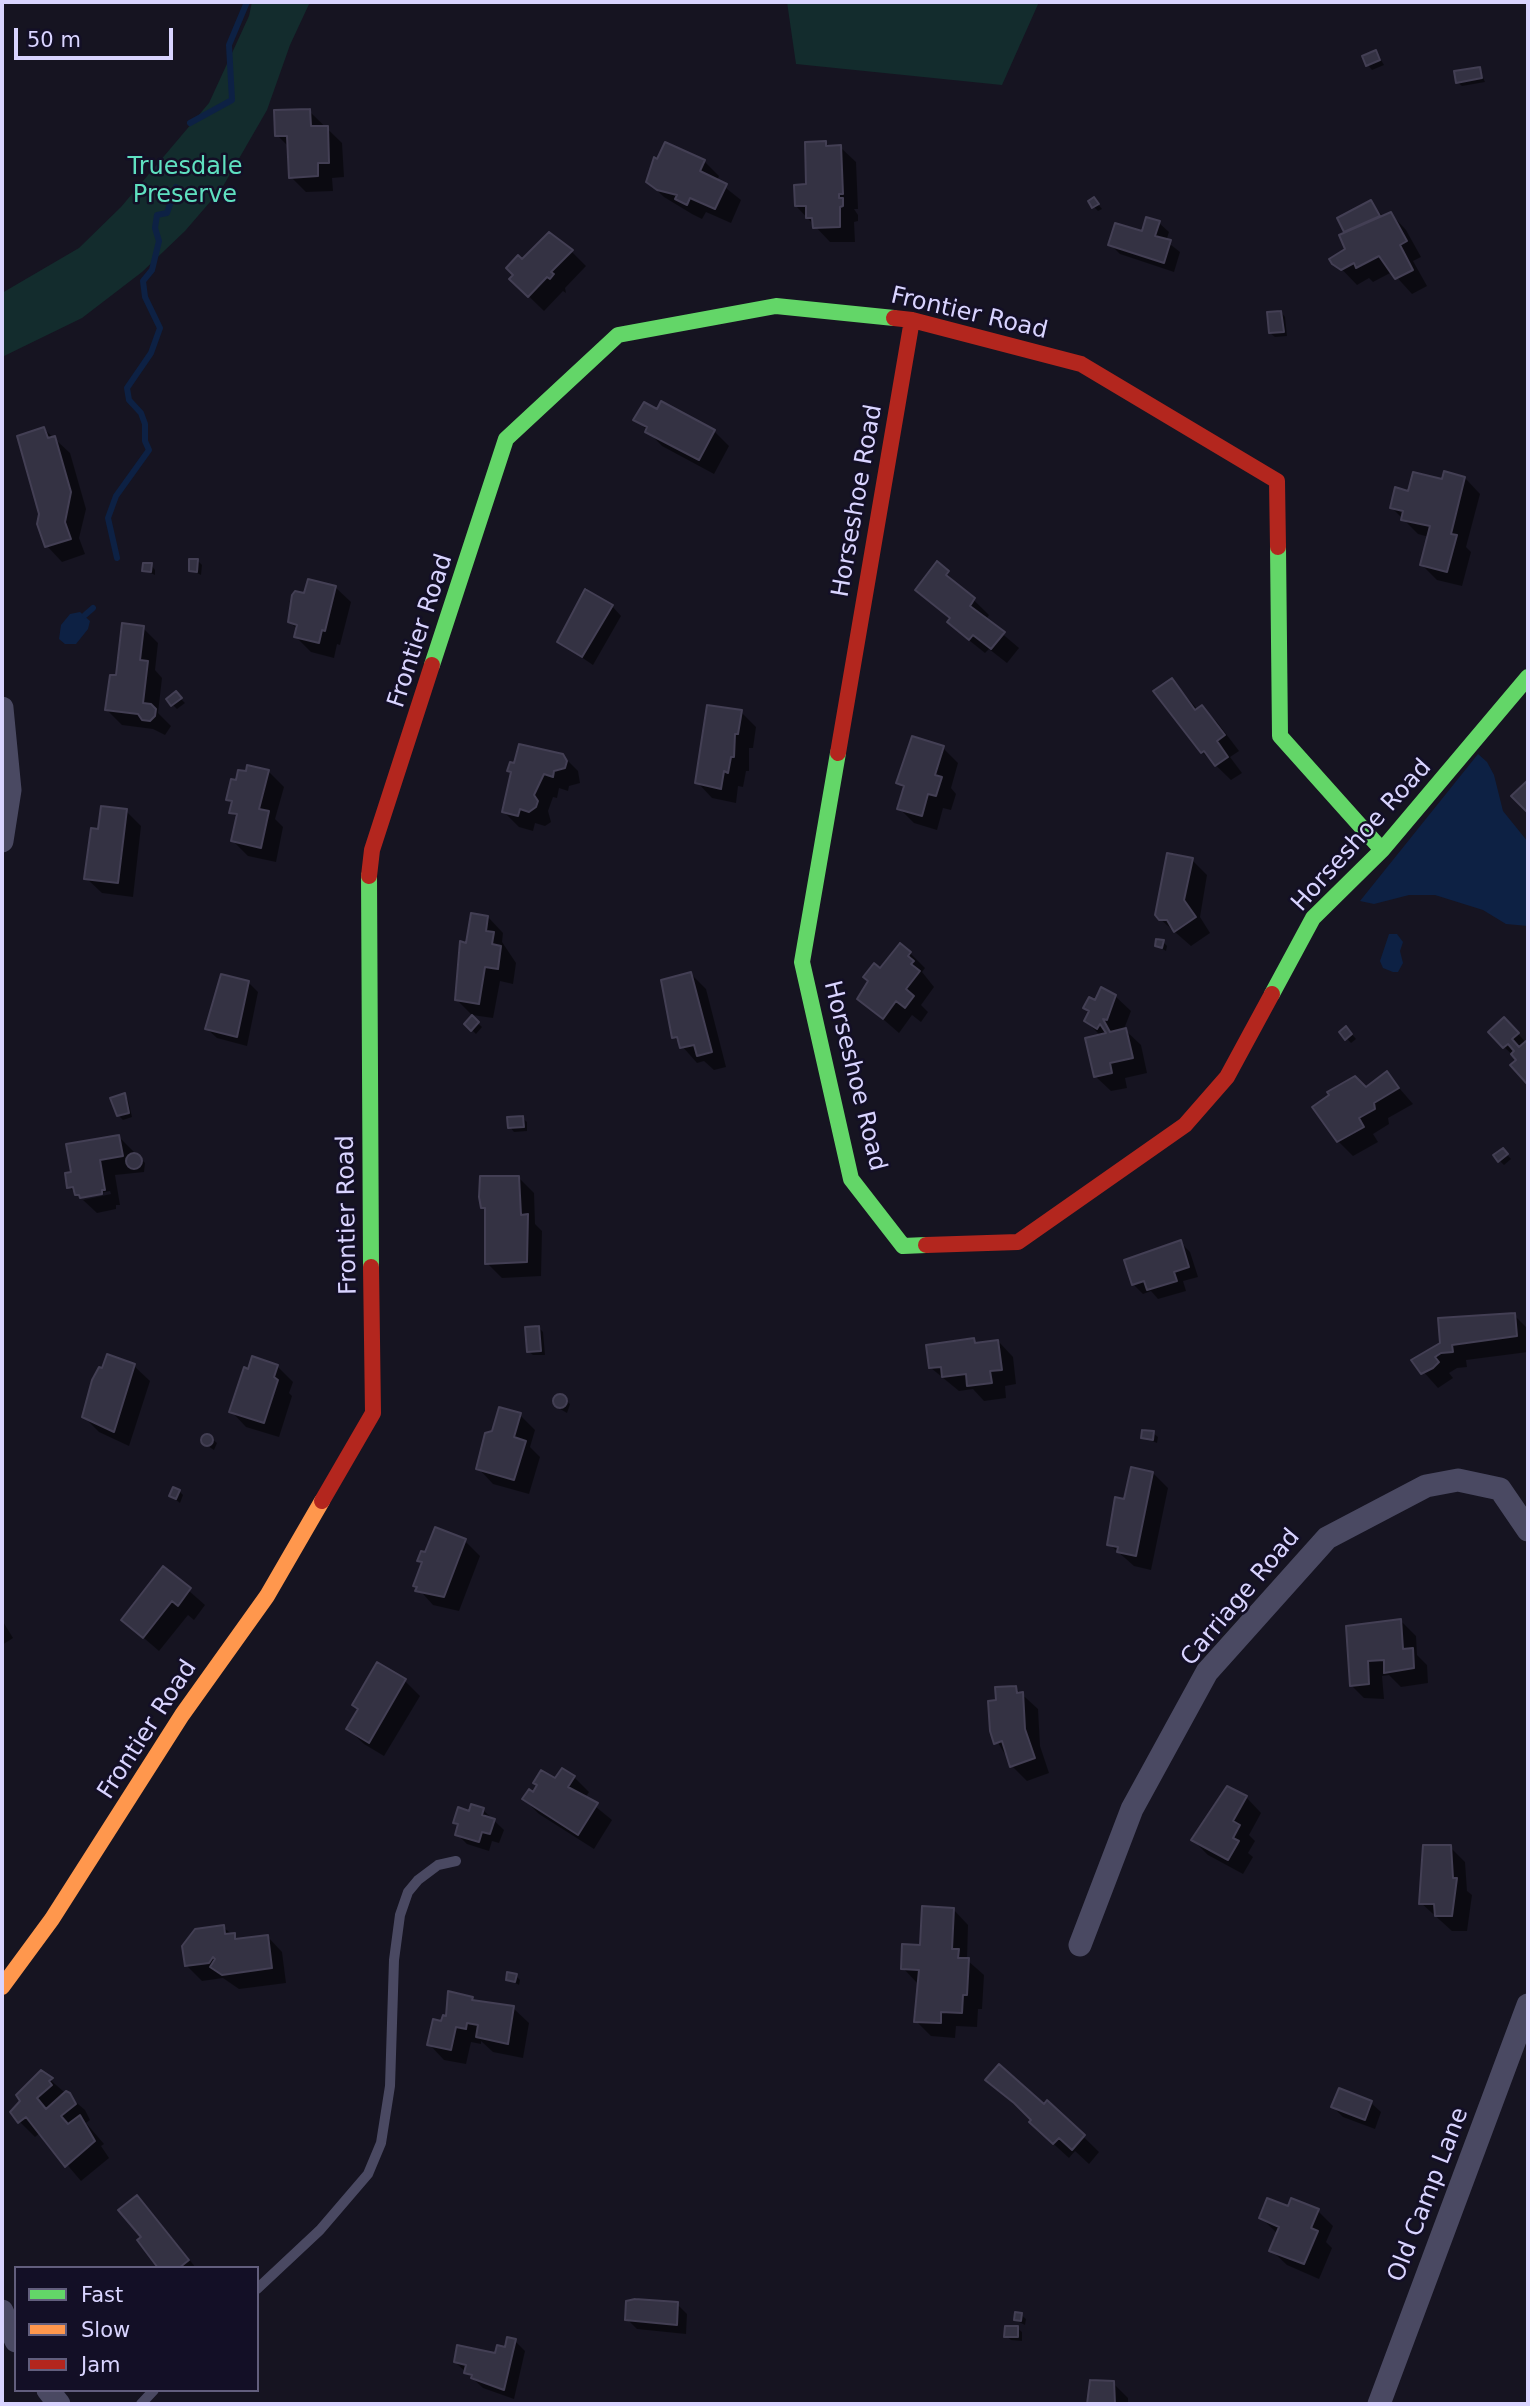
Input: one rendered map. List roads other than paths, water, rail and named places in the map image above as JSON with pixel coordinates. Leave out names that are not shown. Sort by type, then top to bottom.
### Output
[{"type":"street","name":"Frontier Road","points":[[2,1987],[52,1919],[182,1715],[267,1596],[373,1413],[367,895],[372,850],[506,439],[618,334],[776,306],[912,320],[1080,364],[1277,481],[1280,736],[1382,850]]},
{"type":"street","name":"Horseshoe Road","points":[[912,320],[802,962],[851,1179],[903,1246],[1018,1242],[1185,1125],[1227,1077],[1313,918],[1382,850],[1528,677]]},
{"type":"street","points":[[2,708],[10,790],[2,841]]},
{"type":"street","name":"Carriage Road","points":[[1080,1945],[1132,1809],[1207,1672],[1326,1538],[1426,1486],[1458,1480],[1500,1489],[1528,1530]]},
{"type":"street","name":"Old Camp Lane","points":[[1379,2404],[1528,2005]]},
{"type":"street","points":[[2,2311],[14,2337]]},
{"type":"lane","points":[[259,2287],[320,2230],[368,2174],[381,2143],[390,2086],[394,1960],[400,1915],[408,1892],[418,1880],[438,1865],[456,1861]]},
{"type":"water","points":[[80,612],[90,621],[88,629],[76,644],[65,644],[59,639],[61,625],[70,614]]},
{"type":"water","points":[[1478,754],[1487,762],[1494,775],[1503,811],[1528,842],[1528,926],[1506,924],[1483,910],[1435,895],[1409,895],[1374,904],[1360,901]]},
{"type":"water","points":[[1389,934],[1397,934],[1403,942],[1400,951],[1403,963],[1398,972],[1383,968],[1380,961]]},
{"type":"waterway","points":[[190,123],[232,100],[229,45],[247,2]]},
{"type":"waterway","points":[[117,558],[108,518],[116,496],[149,450],[145,441],[145,424],[141,413],[129,400],[127,388],[151,353],[160,328],[145,297],[143,281],[152,270],[159,241],[155,228],[157,215],[167,213],[176,187]]},
{"type":"waterway","points":[[85,615],[93,608]]},
{"type":"park label","name":"Truesdale Preserve","points":[[185,182]]}]
